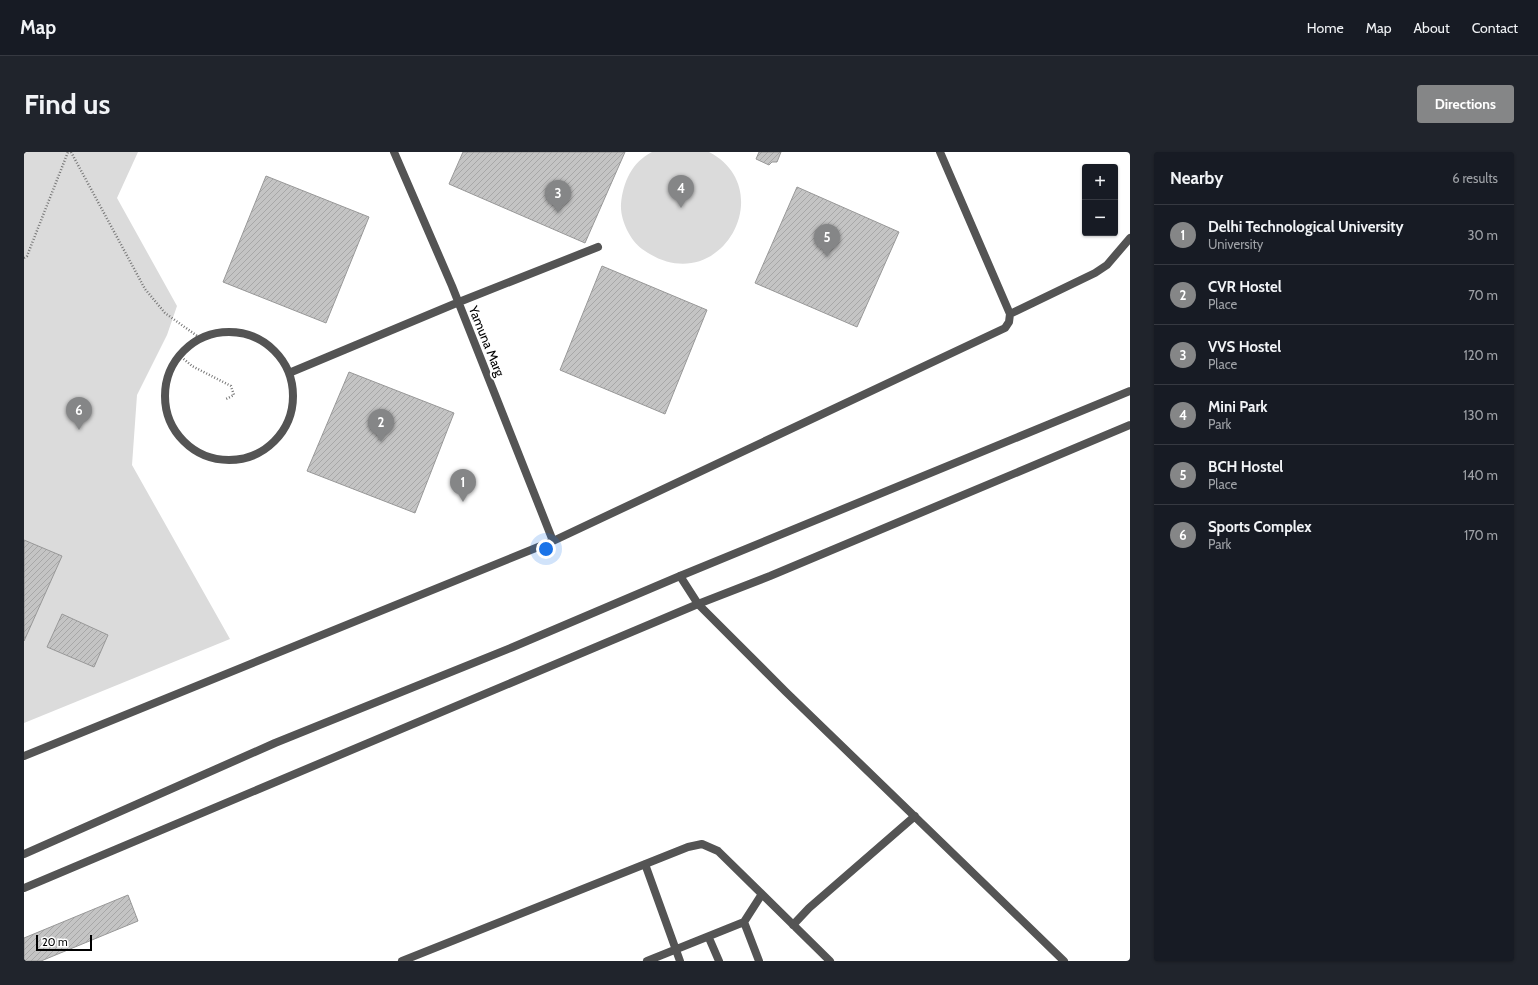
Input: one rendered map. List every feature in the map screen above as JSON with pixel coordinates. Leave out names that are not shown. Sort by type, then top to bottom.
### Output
[{"type":"street","name":"Yamuna Marg","points":[[394,152],[459,302],[554,541]]},
{"type":"street","points":[[24,756],[554,541],[1006,328],[1010,322],[1010,314],[940,152]]},
{"type":"street","points":[[1010,314],[1095,273],[1107,265],[1130,238]]},
{"type":"street","points":[[289,373],[459,302],[598,247]]},
{"type":"street","points":[[226,331],[252,336],[275,350],[289,373],[293,386],[291,413],[279,437],[269,446],[245,458],[218,459],[205,456],[188,445],[174,430],[168,418],[165,405],[165,385],[171,366],[179,355],[188,345],[200,338],[212,333],[226,331]]},
{"type":"street","points":[[24,854],[275,744],[506,650],[680,576],[1130,391]]},
{"type":"street","points":[[24,888],[698,604],[770,576],[1130,425]]},
{"type":"street","points":[[680,576],[698,604],[1064,961]]},
{"type":"street","points":[[793,925],[809,908],[914,816]]},
{"type":"street","points":[[402,961],[415,958],[688,847],[702,844],[718,851],[830,961]]},
{"type":"street","points":[[645,864],[680,961]]},
{"type":"street","points":[[647,961],[709,938],[744,922],[762,894]]},
{"type":"street","points":[[744,922],[759,961]]},
{"type":"street","points":[[709,938],[719,961]]},
{"type":"path","points":[[24,258],[27,256],[70,152]]},
{"type":"path","points":[[70,152],[144,289],[165,313],[200,338]]},
{"type":"path","points":[[179,355],[192,366],[231,386],[234,395],[226,399]]},
{"type":"shaded area","points":[[24,152],[138,152],[117,198],[177,306],[167,335],[137,395],[132,465],[230,639],[24,723]]},
{"type":"shaded area","points":[[652,152],[709,152],[730,169],[740,191],[740,214],[731,235],[716,252],[695,262],[670,262],[642,249],[630,235],[624,223],[621,210],[624,188],[626,181],[634,167],[645,156]]},
{"type":"building","points":[[463,152],[625,152],[585,243],[449,184]]},
{"type":"building","points":[[759,152],[781,152],[777,162],[772,162],[769,165],[756,159]]},
{"type":"building","points":[[266,176],[369,217],[326,323],[223,282]]},
{"type":"building","points":[[797,187],[899,232],[857,327],[755,283]]},
{"type":"building","points":[[602,266],[707,310],[665,414],[560,370]]},
{"type":"building","points":[[349,372],[454,413],[415,513],[307,471]]},
{"type":"building","points":[[24,540],[62,556],[24,641]]},
{"type":"building","points":[[62,614],[108,635],[94,667],[47,647]]},
{"type":"building","points":[[128,895],[138,921],[41,961],[24,961],[24,938]]},
{"type":"place","name":"Mini Park","points":[[681,208]]},
{"type":"place","name":"VVS Hostel","points":[[558,213]]},
{"type":"place","name":"BCH Hostel","points":[[827,257]]},
{"type":"place","name":"Sports Complex","points":[[79,430]]},
{"type":"place","name":"CVR Hostel","points":[[381,442]]},
{"type":"place","name":"Delhi Technological University","points":[[463,502]]}]
